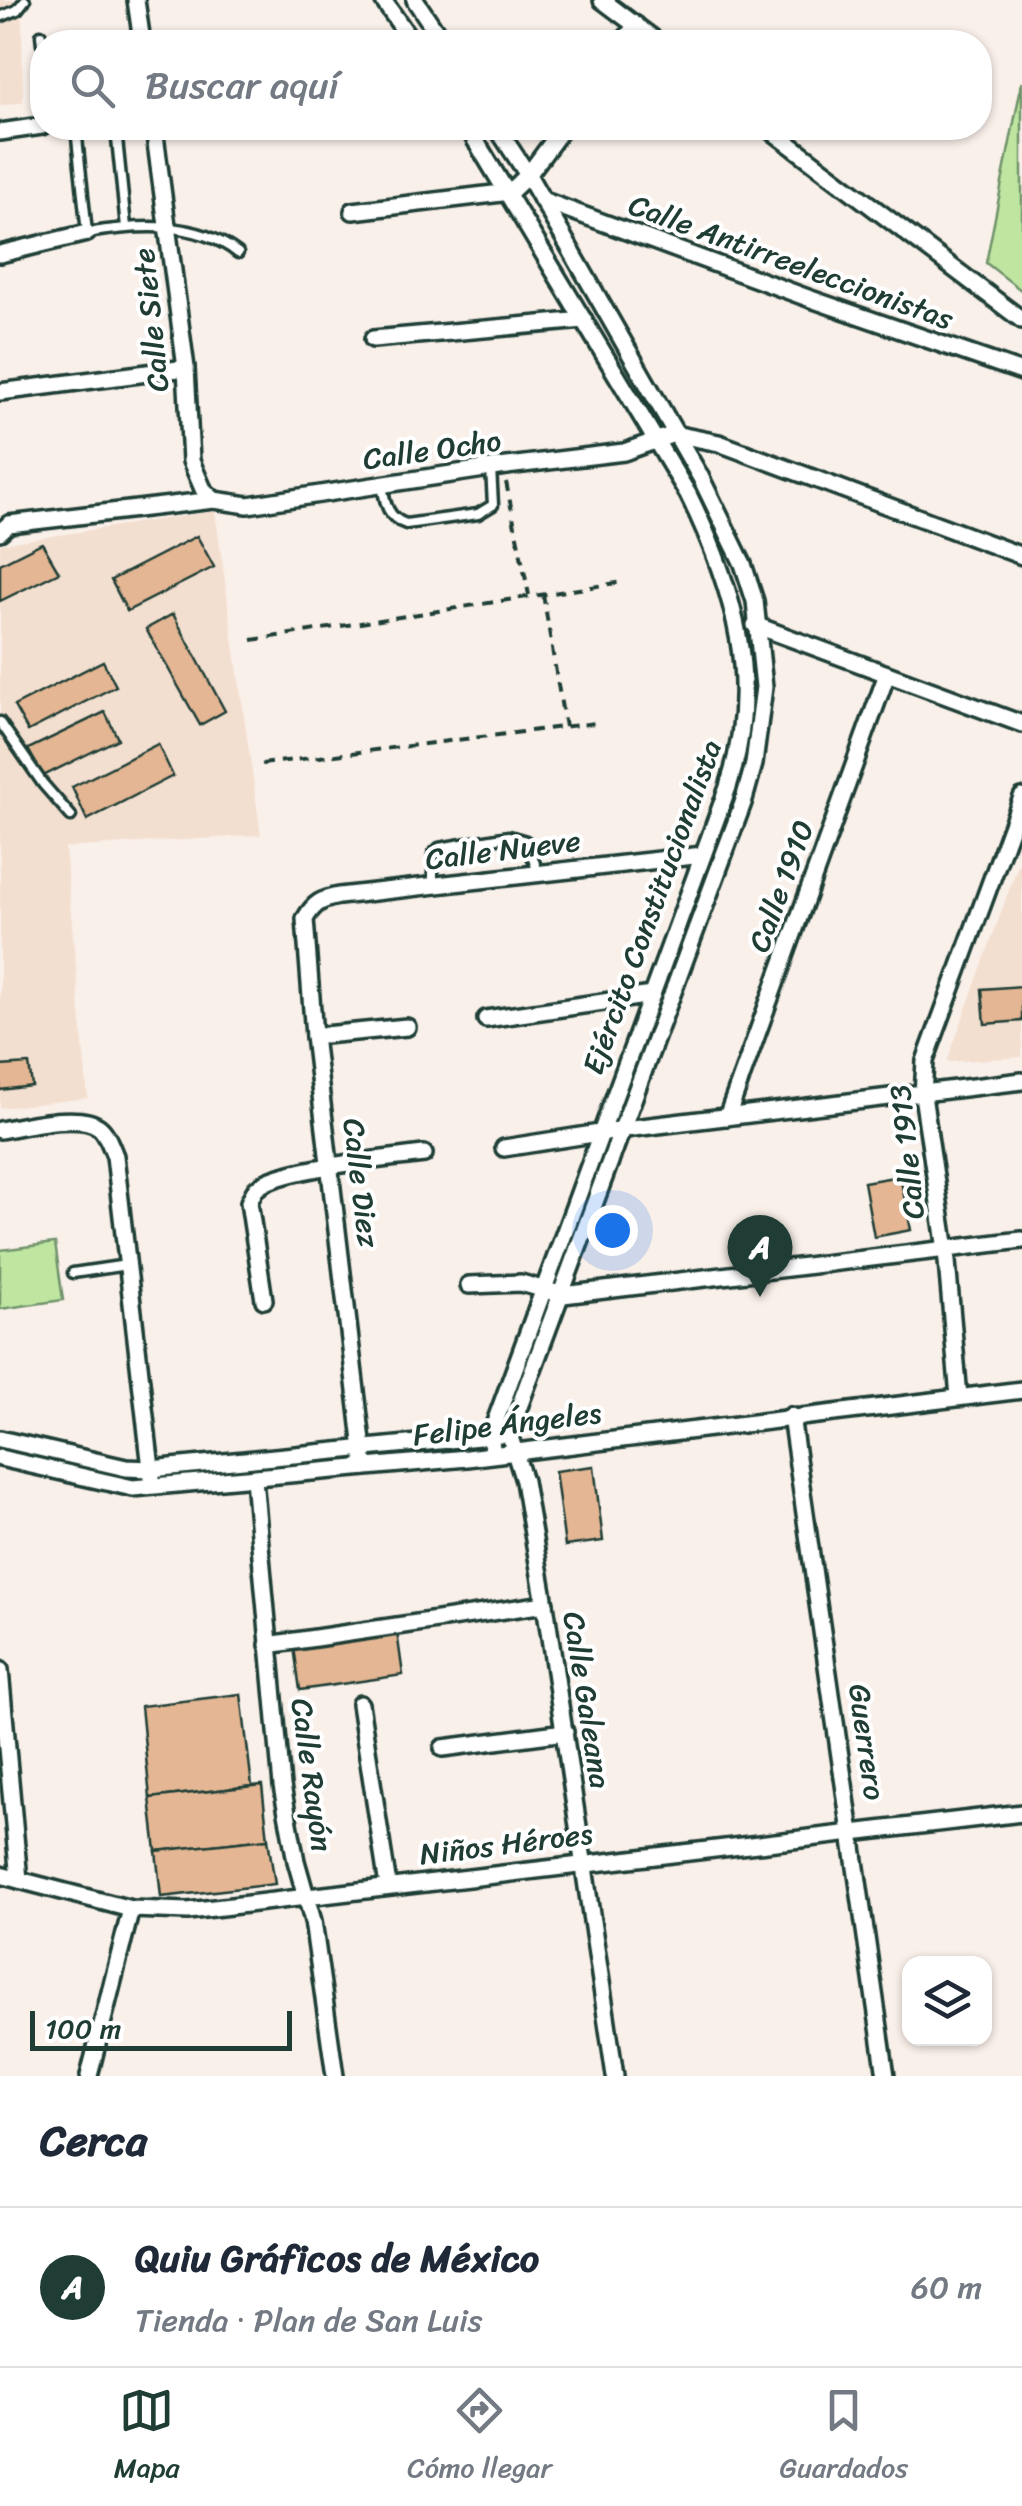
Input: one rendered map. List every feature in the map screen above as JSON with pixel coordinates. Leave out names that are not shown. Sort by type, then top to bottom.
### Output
[{"type":"street","points":[[136,0],[140,30]]},
{"type":"street","points":[[382,0],[403,30]]},
{"type":"street","points":[[415,0],[434,30]]},
{"type":"street","points":[[602,0],[642,30]]},
{"type":"street","points":[[632,30],[636,25]]},
{"type":"street","points":[[0,132],[30,128]]},
{"type":"street","name":"Calle Siete","points":[[156,140],[186,368],[191,461],[203,489],[214,500]]},
{"type":"street","name":"Ejército Constitucionalista","points":[[476,140],[688,494],[711,542],[736,622],[745,706],[743,733],[728,788],[490,1436],[493,1454]]},
{"type":"street","name":"Ejército Constitucionalista","points":[[505,140],[724,520],[749,582],[759,626],[764,688],[754,764],[744,803],[510,1434]]},
{"type":"street","points":[[353,211],[510,192],[554,140]]},
{"type":"street","points":[[784,140],[1022,320]]},
{"type":"street","name":"Calle Antirreeleccionistas","points":[[542,200],[1022,372]]},
{"type":"street","points":[[0,254],[87,233]]},
{"type":"street","points":[[373,338],[584,320]]},
{"type":"street","points":[[0,392],[186,368]]},
{"type":"street","points":[[674,434],[720,443],[1022,556]]},
{"type":"street","name":"Calle Ocho","points":[[0,532],[9,524],[214,500],[248,506],[624,452],[674,434]]},
{"type":"street","points":[[736,622],[759,626],[1022,724]]},
{"type":"street","name":"Calle 1910","points":[[728,1117],[887,674]]},
{"type":"street","name":"Calle 1913","points":[[960,1398],[946,1250],[923,1094],[926,1061],[1022,797]]},
{"type":"street","name":"Calle Nueve","points":[[311,907],[340,896],[703,855]]},
{"type":"street","name":"Calle Diez","points":[[311,907],[304,933],[365,1467]]},
{"type":"street","points":[[486,1018],[652,995]]},
{"type":"street","points":[[314,1036],[406,1027]]},
{"type":"street","points":[[504,1148],[624,1129],[1022,1081]]},
{"type":"street","points":[[0,1130],[85,1121],[100,1127],[114,1156],[152,1477]]},
{"type":"street","points":[[264,1300],[249,1202],[256,1189],[270,1180],[331,1166],[424,1154]]},
{"type":"street","points":[[469,1285],[521,1283],[563,1295],[1022,1240]]},
{"type":"street","name":"Felipe Ángeles","points":[[0,1439],[152,1477],[254,1479],[516,1452],[1022,1390]]},
{"type":"street","name":"Guerrero","points":[[791,1416],[886,2076]]},
{"type":"street","points":[[510,1434],[516,1452]]},
{"type":"street","name":"Felipe Ángeles","points":[[0,1458],[118,1486],[152,1477],[510,1434]]},
{"type":"street","name":"Calle Galeana","points":[[516,1452],[545,1604],[615,2076]]},
{"type":"street","name":"Calle Rayón","points":[[254,1479],[282,1786],[296,1861],[313,1921],[335,2076]]},
{"type":"street","points":[[268,1645],[545,1604]]},
{"type":"street","points":[[0,1670],[19,1880]]},
{"type":"street","points":[[360,1704],[388,1886]]},
{"type":"street","points":[[443,1748],[565,1732]]},
{"type":"street","name":"Niños Héroes","points":[[0,1875],[131,1909],[188,1911],[1022,1812]]},
{"type":"street","points":[[89,2076],[131,1909]]},
{"type":"lane","points":[[0,17],[18,10],[25,0]]},
{"type":"lane","points":[[77,140],[87,233],[126,227],[168,228],[220,239],[238,253]]},
{"type":"lane","points":[[117,140],[126,227]]},
{"type":"lane","points":[[382,485],[388,511],[396,521],[406,524],[478,514],[493,506],[497,468]]},
{"type":"lane","points":[[0,722],[43,784],[71,816]]},
{"type":"lane","points":[[433,886],[434,854],[439,848],[509,836],[526,841],[539,874]]},
{"type":"lane","points":[[73,1273],[127,1265]]},
{"type":"path","points":[[497,468],[529,596]]},
{"type":"path","points":[[252,640],[623,582]]},
{"type":"path","points":[[543,594],[565,727]]},
{"type":"path","points":[[262,764],[595,723]]},
{"type":"shaded area","points":[[0,0],[33,0],[22,14],[23,102],[0,106]]},
{"type":"shaded area","points":[[215,511],[261,835],[65,848],[88,1098],[0,1108],[0,544]]},
{"type":"shaded area","points":[[1022,854],[1022,1057],[947,1062]]},
{"type":"green space","points":[[1022,82],[1022,291],[986,263]]},
{"type":"green space","points":[[55,1243],[63,1300],[0,1309],[0,1250]]},
{"type":"building","points":[[197,536],[214,567],[127,611],[111,580]]},
{"type":"building","points":[[42,543],[59,572],[0,601],[0,564]]},
{"type":"building","points":[[173,614],[225,711],[200,725],[146,629]]},
{"type":"building","points":[[103,661],[116,686],[28,731],[14,706]]},
{"type":"building","points":[[105,712],[118,739],[43,776],[28,749]]},
{"type":"building","points":[[158,744],[173,776],[87,820],[72,787]]},
{"type":"building","points":[[1022,986],[1022,1021],[985,1024],[982,989]]},
{"type":"building","points":[[29,1064],[32,1086],[0,1090],[0,1066]]},
{"type":"building","points":[[900,1176],[911,1230],[874,1237],[864,1182]]},
{"type":"building","points":[[594,1466],[603,1541],[565,1546],[555,1471]]},
{"type":"building","points":[[397,1632],[403,1675],[300,1690],[294,1647]]},
{"type":"building","points":[[241,1694],[252,1786],[150,1798],[141,1706]]},
{"type":"building","points":[[262,1785],[268,1839],[156,1851],[150,1798]]},
{"type":"building","points":[[268,1839],[275,1884],[161,1897],[156,1851]]},
{"type":"place","name":"Quiu Gráficos de México","points":[[760,1297]]}]
